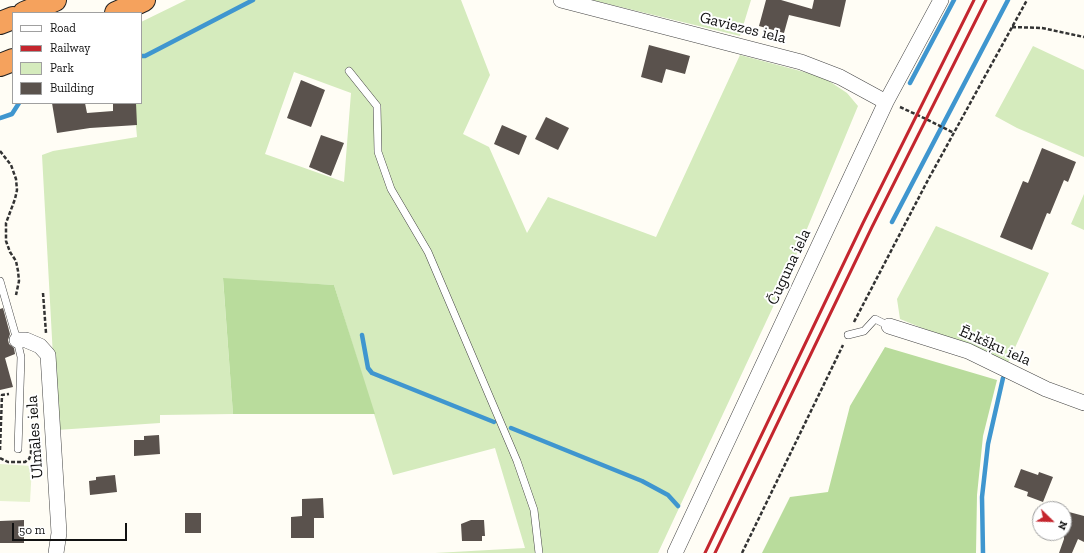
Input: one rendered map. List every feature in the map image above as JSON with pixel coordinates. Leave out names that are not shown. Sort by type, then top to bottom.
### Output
[{"type":"highway","points":[[26,12],[55,0]]},
{"type":"highway","points":[[118,12],[144,0]]},
{"type":"highway","points":[[0,23],[12,18]]},
{"type":"highway","points":[[0,65],[12,60]]},
{"type":"street","name":"Gaviezes iela","points":[[561,0],[801,62],[840,78],[886,102]]},
{"type":"street","name":"Čuguna iela","points":[[675,553],[886,102],[941,0]]},
{"type":"street","name":"Ērkšķu iela","points":[[889,326],[968,351],[1046,389],[1084,403]]},
{"type":"street","points":[[17,340],[26,340],[40,346],[48,355]]},
{"type":"street","name":"Ulmales iela","points":[[48,355],[60,533],[56,553]]},
{"type":"lane","points":[[349,70],[377,106],[378,152],[391,189],[428,252],[517,460],[534,510],[539,553]]},
{"type":"lane","points":[[0,281],[17,340],[20,357],[18,449]]},
{"type":"lane","points":[[848,335],[864,331],[875,319],[889,326]]},
{"type":"path","points":[[742,553],[848,335],[954,133],[1027,0]]},
{"type":"path","points":[[1012,27],[1042,28],[1084,37]]},
{"type":"path","points":[[886,102],[926,118],[954,133]]},
{"type":"path","points":[[0,151],[11,164],[16,179],[17,190],[6,223],[6,241],[10,252],[16,261],[19,281],[14,302],[8,307]]},
{"type":"path","points":[[43,293],[48,355]]},
{"type":"path","points":[[0,450],[2,395],[20,392]]},
{"type":"green space","points":[[186,0],[461,0],[490,75],[463,134],[489,147],[527,233],[548,197],[656,237],[740,55],[823,77],[847,93],[858,106],[787,277],[658,553],[435,553],[525,548],[495,448],[393,475],[334,285],[223,279],[233,414],[160,415],[160,423],[57,430],[42,155],[53,151],[137,137],[134,104],[142,104],[142,22]],"holes":[[[294,72],[351,93],[344,182],[265,154]]]},
{"type":"green space","points":[[592,0],[751,0],[740,36]]},
{"type":"green space","points":[[1033,46],[1084,70],[1084,157],[1017,128],[995,116]]},
{"type":"green space","points":[[1084,194],[1084,230],[1071,224]]},
{"type":"green space","points":[[936,226],[1049,273],[1008,363],[900,319],[897,299]]},
{"type":"green space","points":[[223,278],[334,285],[375,414],[233,414]]},
{"type":"green space","points":[[885,347],[997,380],[983,436],[977,495],[976,553],[762,553],[790,497],[828,492],[850,406]]},
{"type":"green space","points":[[0,464],[32,466],[30,502],[0,501]]},
{"type":"building","points":[[766,0],[781,0],[812,9],[814,0],[846,0],[840,27],[789,15],[784,33],[759,26]]},
{"type":"building","points":[[649,45],[690,56],[685,74],[666,69],[662,83],[641,77]]},
{"type":"building","points":[[301,80],[325,90],[311,127],[287,118]]},
{"type":"building","points":[[52,104],[85,104],[87,113],[113,111],[113,104],[136,104],[137,125],[90,128],[57,133]]},
{"type":"building","points":[[546,117],[569,128],[558,150],[535,139]]},
{"type":"building","points":[[502,125],[527,136],[519,155],[494,144]]},
{"type":"building","points":[[321,135],[344,143],[331,176],[309,167]]},
{"type":"building","points":[[1042,148],[1076,162],[1068,182],[1064,180],[1050,214],[1047,213],[1032,250],[1000,237],[1023,181],[1028,183]]},
{"type":"building","points":[[3,308],[10,334],[8,340],[9,344],[14,348],[15,354],[5,358],[13,387],[0,390],[0,309]]},
{"type":"building","points":[[159,435],[160,454],[134,456],[134,440],[144,440],[144,436]]},
{"type":"building","points":[[1021,469],[1038,475],[1039,472],[1053,477],[1043,501],[1027,496],[1028,492],[1014,487]]},
{"type":"building","points":[[115,475],[117,492],[90,495],[89,481],[96,480],[96,477]]},
{"type":"building","points":[[323,498],[324,518],[314,518],[314,538],[291,538],[291,517],[302,516],[302,499]]},
{"type":"building","points":[[185,513],[201,513],[201,533],[185,533]]},
{"type":"building","points":[[1072,513],[1084,516],[1084,542],[1078,539],[1072,553],[1059,553],[1063,541],[1072,541]]},
{"type":"building","points":[[24,520],[24,543],[0,543],[0,521]]},
{"type":"building","points":[[471,520],[484,520],[485,536],[482,536],[482,541],[462,541],[461,524]]},
{"type":"waterway","points":[[142,56],[145,56],[253,0]]},
{"type":"waterway","points":[[910,83],[954,0]]},
{"type":"waterway","points":[[892,222],[1008,0]]},
{"type":"waterway","points":[[0,118],[12,114],[18,104]]},
{"type":"waterway","points":[[362,335],[368,368],[372,373],[494,422]]},
{"type":"waterway","points":[[983,553],[982,497],[988,444],[1003,378]]},
{"type":"waterway","points":[[511,428],[642,481],[668,495],[678,506]]},
{"type":"railway","points":[[705,553],[863,223],[974,0]]},
{"type":"railway","points":[[715,553],[872,227],[986,0]]}]
